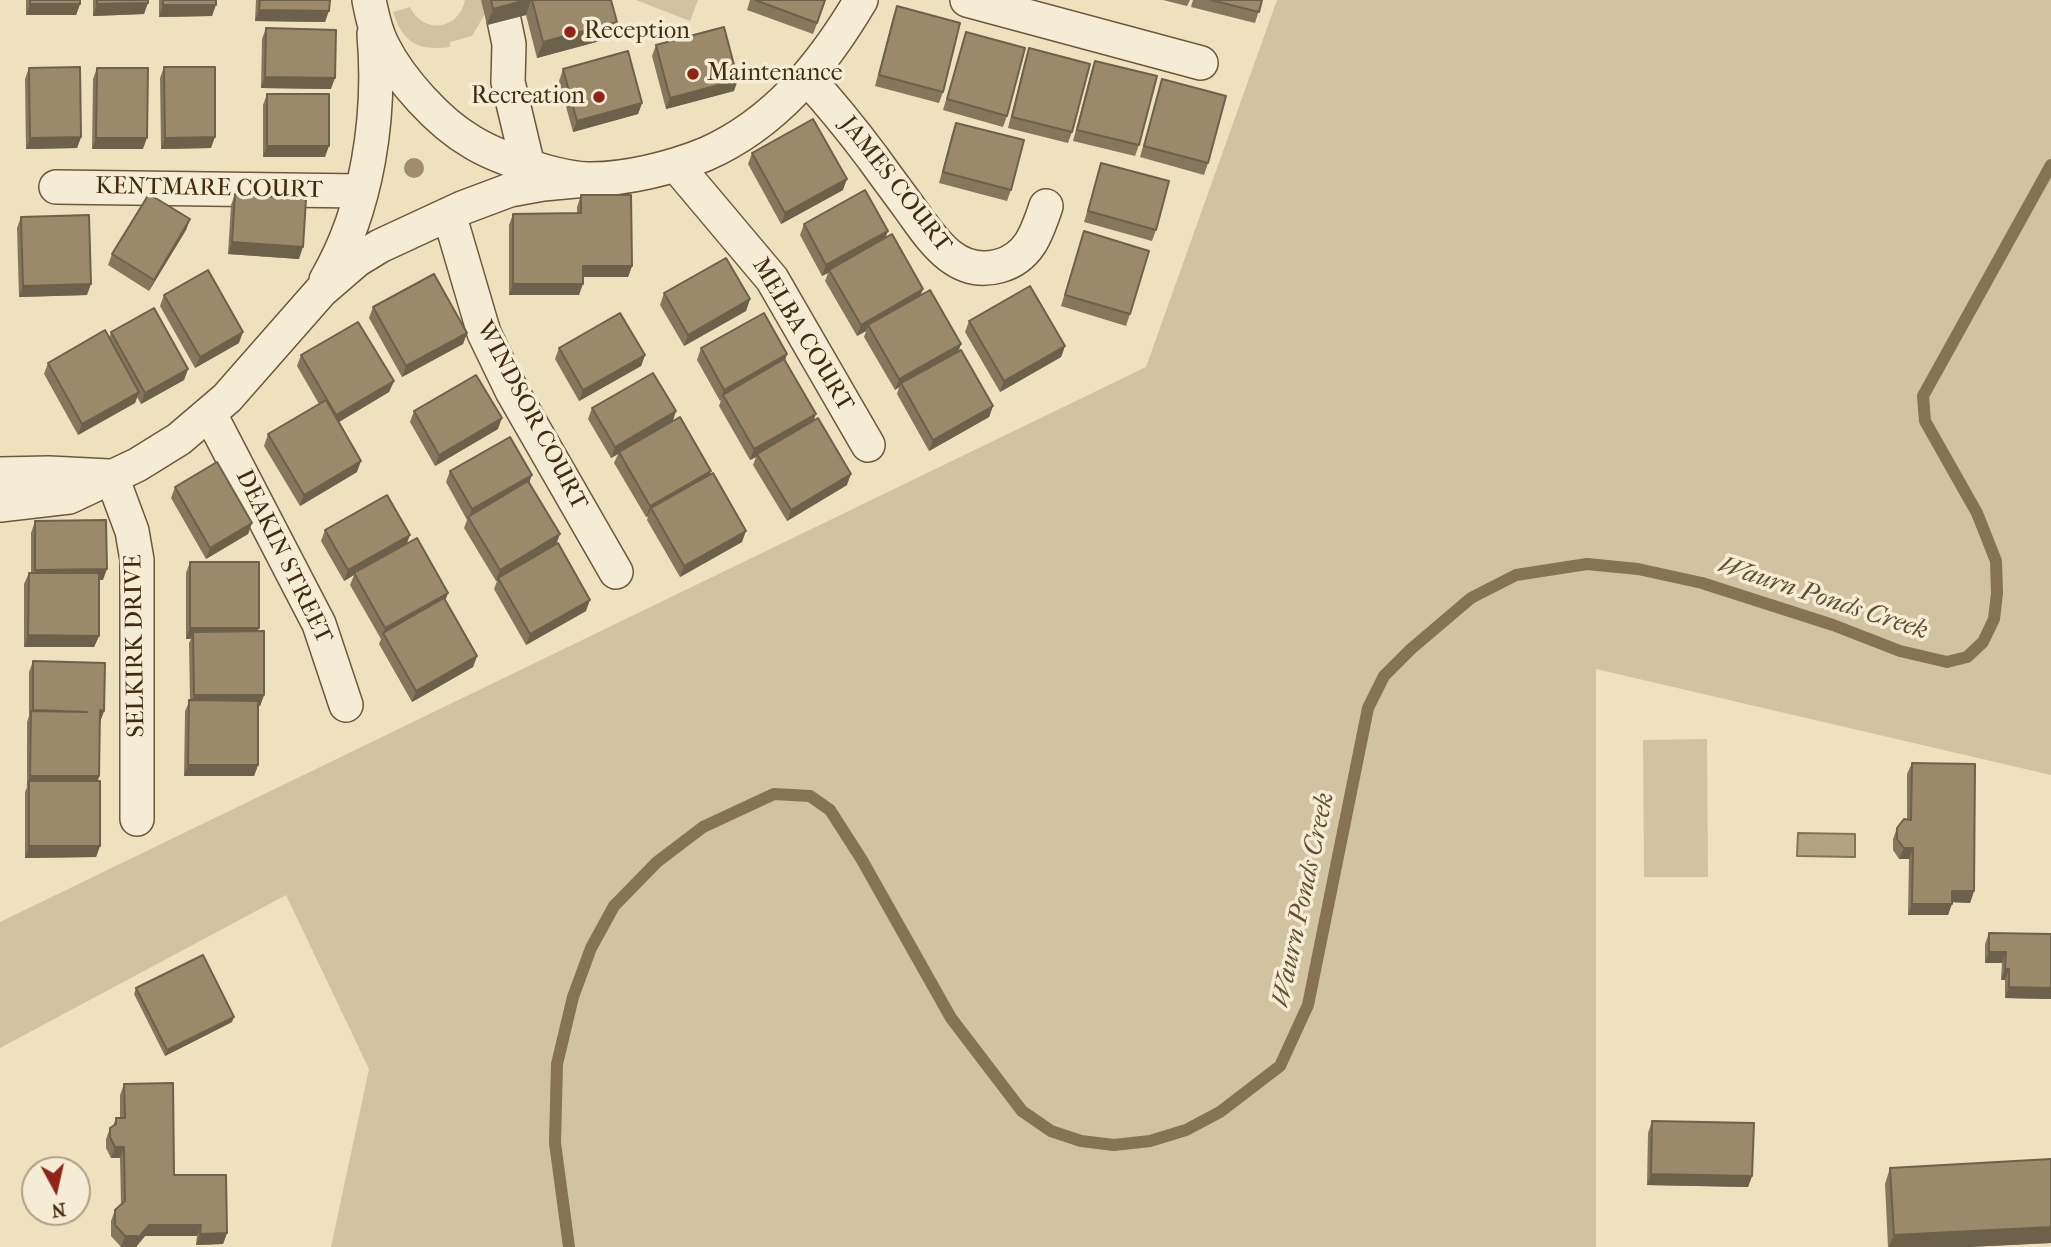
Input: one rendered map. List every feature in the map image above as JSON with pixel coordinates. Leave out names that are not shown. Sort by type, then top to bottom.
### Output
[{"type":"street","points":[[0,505],[69,497],[163,450],[210,414],[321,291],[357,260],[380,246],[510,190],[676,165],[706,154],[733,139],[777,107],[808,79],[862,0]]},
{"type":"street","points":[[967,0],[1200,63]]},
{"type":"street","points":[[370,5],[379,36],[388,54],[437,114],[471,142],[528,166],[558,175],[597,179]]},
{"type":"street","points":[[305,311],[335,264],[351,227],[361,191],[374,107],[375,58],[370,5]]},
{"type":"street","points":[[504,20],[509,44],[508,82],[528,166]]},
{"type":"street","name":"JAMES COURT","points":[[808,79],[845,120],[933,241],[954,260],[980,268],[992,268],[1013,261],[1023,254],[1032,241],[1046,206]]},
{"type":"street","name":"MELBA COURT","points":[[676,165],[772,279],[868,445]]},
{"type":"street","name":"KENTMARE COURT","points":[[56,187],[361,191]]},
{"type":"street","name":"WINDSOR COURT","points":[[449,214],[484,333],[512,391],[615,572]]},
{"type":"street","name":"DEAKIN STREET","points":[[210,414],[319,624],[346,705]]},
{"type":"street","points":[[0,474],[49,473],[112,477]]},
{"type":"street","name":"SELKIRK DRIVE","points":[[112,477],[137,552],[137,819]]},
{"type":"shaded area","points":[[465,0],[481,0],[485,14],[472,36],[450,42],[450,47],[429,48],[413,43],[402,31],[393,12],[410,7],[423,22],[440,25],[456,18]]},
{"type":"shaded area","points":[[636,0],[698,0],[690,21]]},
{"type":"shaded area","points":[[1277,0],[2051,0],[2051,775],[1596,669],[1596,1247],[331,1247],[369,1069],[286,895],[0,1048],[0,922],[1146,367]]},
{"type":"shaded area","points":[[1707,739],[1708,877],[1644,877],[1643,740]]},
{"type":"shaded area","points":[[1798,833],[1855,834],[1855,857],[1797,856]]},
{"type":"building","points":[[30,0],[80,0],[80,4],[30,4]]},
{"type":"building","points":[[97,0],[148,0],[148,3],[97,4]]},
{"type":"building","points":[[163,0],[216,0],[216,5],[163,5]]},
{"type":"building","points":[[260,0],[330,0],[329,11],[259,10]]},
{"type":"building","points":[[491,0],[526,0],[493,9]]},
{"type":"building","points":[[532,0],[611,0],[617,22],[543,42]]},
{"type":"building","points":[[755,0],[825,0],[817,23]]},
{"type":"building","points":[[1211,0],[1262,0],[1259,12]]},
{"type":"building","points":[[897,6],[960,23],[943,92],[879,75]]},
{"type":"building","name":"Maintenance","points":[[724,27],[738,80],[670,98],[656,45]]},
{"type":"building","points":[[266,28],[336,30],[335,78],[265,77]]},
{"type":"building","points":[[966,32],[1025,48],[1007,116],[947,99]]},
{"type":"building","points":[[1029,48],[1090,64],[1072,132],[1012,117]]},
{"type":"building","name":"Recreation","points":[[628,51],[642,103],[577,121],[563,69]]},
{"type":"building","points":[[1095,61],[1157,76],[1139,145],[1077,130]]},
{"type":"building","points":[[80,67],[81,137],[30,138],[29,68]]},
{"type":"building","points":[[164,67],[215,67],[215,137],[165,138]]},
{"type":"building","points":[[97,68],[148,68],[147,138],[96,138]]},
{"type":"building","points":[[1162,79],[1226,96],[1208,163],[1144,146]]},
{"type":"building","points":[[267,94],[329,94],[329,146],[267,146]]},
{"type":"building","points":[[813,119],[847,179],[785,213],[752,153]]},
{"type":"building","points":[[956,123],[1024,140],[1011,190],[943,172]]},
{"type":"building","points":[[1101,163],[1169,181],[1156,230],[1088,211]]},
{"type":"building","points":[[865,190],[888,231],[826,265],[804,224]]},
{"type":"building","points":[[149,194],[190,219],[154,280],[112,254]]},
{"type":"building","points":[[235,194],[306,199],[303,247],[232,242]]},
{"type":"building","points":[[581,195],[631,195],[632,266],[583,266],[583,284],[513,284],[513,214],[581,213]]},
{"type":"building","points":[[89,215],[91,284],[23,286],[21,217]]},
{"type":"building","points":[[1084,231],[1149,251],[1130,314],[1065,295]]},
{"type":"building","points":[[892,234],[923,289],[861,325],[829,270]]},
{"type":"building","points":[[726,258],[750,299],[688,335],[664,293]]},
{"type":"building","points":[[208,270],[243,332],[200,357],[164,295]]},
{"type":"building","points":[[434,274],[467,333],[406,366],[373,307]]},
{"type":"building","points":[[1030,286],[1065,346],[1004,381],[969,321]]},
{"type":"building","points":[[930,290],[961,344],[899,379],[868,325]]},
{"type":"building","points":[[154,308],[188,369],[145,393],[111,332]]},
{"type":"building","points":[[620,313],[645,355],[583,390],[559,348]]},
{"type":"building","points":[[764,313],[787,354],[724,390],[701,348]]},
{"type":"building","points":[[358,322],[394,381],[336,415],[301,355]]},
{"type":"building","points":[[105,330],[139,392],[82,424],[48,363]]},
{"type":"building","points":[[961,350],[993,406],[933,440],[901,383]]},
{"type":"building","points":[[784,359],[816,414],[754,449],[723,395]]},
{"type":"building","points":[[653,373],[676,411],[615,447],[592,408]]},
{"type":"building","points":[[476,375],[502,418],[439,455],[414,411]]},
{"type":"building","points":[[326,400],[361,461],[304,495],[268,434]]},
{"type":"building","points":[[680,417],[711,471],[650,506],[619,452]]},
{"type":"building","points":[[818,418],[851,474],[791,510],[757,454]]},
{"type":"building","points":[[510,437],[532,475],[472,509],[450,471]]},
{"type":"building","points":[[217,462],[252,523],[210,548],[175,487]]},
{"type":"building","points":[[713,473],[746,531],[684,566],[651,508]]},
{"type":"building","points":[[528,481],[560,534],[500,570],[468,517]]},
{"type":"building","points":[[387,495],[410,535],[348,570],[325,530]]},
{"type":"building","points":[[106,520],[107,569],[35,570],[35,521]]},
{"type":"building","points":[[417,538],[448,593],[385,628],[354,573]]},
{"type":"building","points":[[558,543],[590,600],[530,634],[498,578]]},
{"type":"building","points":[[190,562],[259,562],[259,628],[190,628]]},
{"type":"building","points":[[29,573],[99,573],[99,636],[28,635]]},
{"type":"building","points":[[444,598],[477,656],[416,691],[383,633]]},
{"type":"building","points":[[264,631],[264,695],[194,695],[193,632]]},
{"type":"building","points":[[33,661],[105,663],[104,711],[100,710],[99,776],[30,776],[31,711],[87,712],[33,710]]},
{"type":"building","points":[[189,700],[258,701],[258,765],[188,765]]},
{"type":"building","points":[[1912,763],[1975,764],[1974,891],[1952,891],[1952,904],[1912,904],[1913,848],[1904,848],[1897,839],[1897,828],[1904,819],[1911,820]]},
{"type":"building","points":[[29,781],[100,781],[100,846],[29,846]]},
{"type":"building","points":[[1989,933],[2051,934],[2051,988],[2009,987],[2009,969],[2005,969],[2006,952],[1989,952]]},
{"type":"building","points":[[203,955],[234,1017],[167,1050],[136,988]]},
{"type":"building","points":[[173,1083],[174,1175],[226,1175],[227,1233],[200,1234],[201,1225],[149,1225],[140,1236],[125,1236],[115,1225],[115,1210],[125,1201],[124,1147],[115,1147],[110,1137],[110,1128],[116,1124],[116,1118],[125,1118],[124,1084]]},
{"type":"building","points":[[1652,1121],[1754,1123],[1752,1176],[1651,1174]]},
{"type":"building","points":[[2051,1159],[2051,1227],[1894,1235],[1890,1168]]},
{"type":"waterway","name":"Waurn Ponds Creek","points":[[569,1247],[555,1143],[557,1064],[573,997],[591,948],[614,906],[657,862],[703,827],[774,794],[810,796],[830,810],[862,860],[951,1018],[1022,1111],[1051,1131],[1081,1141],[1114,1145],[1150,1141],[1186,1130],[1220,1112],[1280,1066],[1308,1005],[1368,708],[1384,676],[1471,598],[1516,575],[1587,564],[1638,569],[1702,583],[1833,625],[1900,651],[1947,662],[1967,657],[1983,642],[1994,619],[1997,593],[1996,561],[1977,513],[1925,421],[1923,396],[2051,165]]},
{"type":"place","name":"Reception","points":[[570,32]]},
{"type":"place","name":"Maintenance","points":[[693,74]]},
{"type":"place","name":"Recreation","points":[[599,97]]}]
